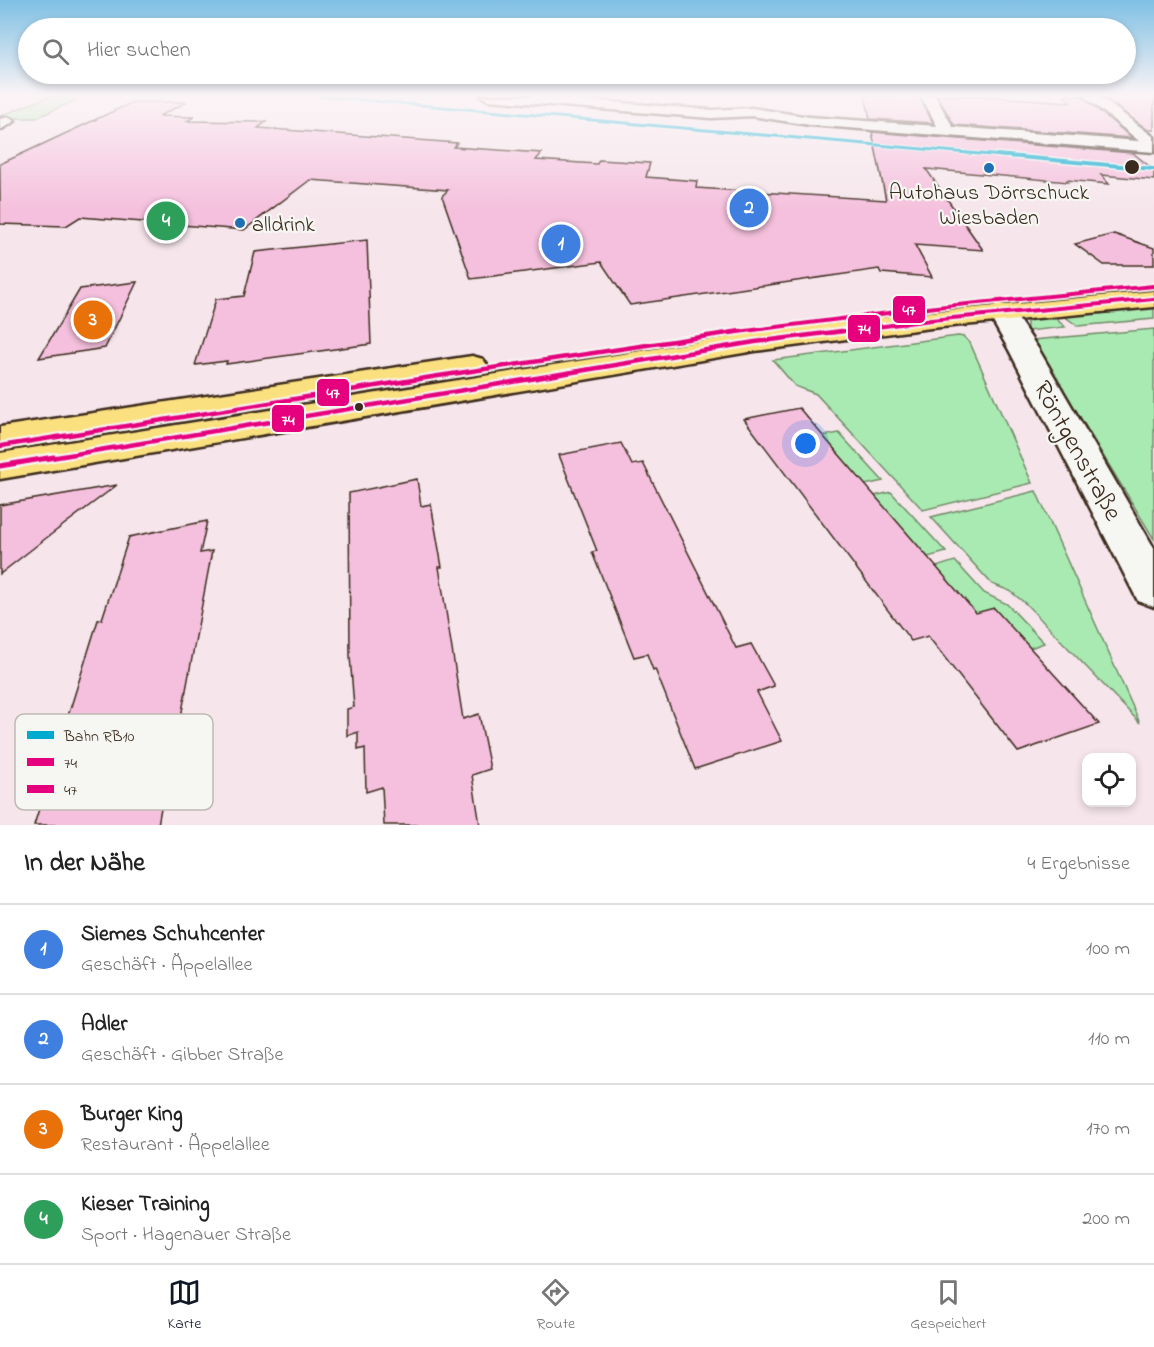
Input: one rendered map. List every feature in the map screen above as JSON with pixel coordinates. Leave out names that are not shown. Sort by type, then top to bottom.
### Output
[{"type":"main road","points":[[0,439],[780,317],[1028,288],[1154,278]]},
{"type":"main road","points":[[0,466],[693,351],[1001,313],[1154,299]]},
{"type":"street","points":[[985,134],[1154,146]]},
{"type":"street","points":[[1140,134],[1154,146]]},
{"type":"street","name":"Röntgenstraße","points":[[1001,313],[1024,350],[1154,588]]},
{"type":"green space","points":[[1154,307],[1154,319],[1078,326],[1064,316]]},
{"type":"green space","points":[[1034,318],[1055,318],[1065,327],[1027,331],[1027,322]]},
{"type":"green space","points":[[1154,329],[1154,539],[1033,340]]},
{"type":"green space","points":[[964,337],[970,343],[1032,483],[923,510],[816,394],[795,386],[773,360]]},
{"type":"green space","points":[[839,433],[883,481],[865,485],[823,436]]},
{"type":"green space","points":[[1036,491],[1140,723],[1026,604],[1010,591],[992,584],[931,517]]},
{"type":"green space","points":[[891,492],[946,552],[928,557],[874,496]]},
{"type":"green space","points":[[955,561],[984,593],[1007,604],[1044,643],[1030,648],[994,608],[976,613],[936,567]]},
{"type":"building","points":[[63,134],[344,134],[457,143],[454,147],[542,153],[536,160],[597,164],[599,160],[650,163],[646,177],[697,181],[696,188],[886,200],[873,134],[903,134],[1133,153],[1154,170],[1154,180],[1101,175],[1109,184],[926,169],[983,250],[915,245],[932,277],[881,273],[879,269],[630,305],[601,262],[471,279],[442,196],[448,190],[310,180],[244,230],[80,217],[66,226],[0,224],[0,164]]},
{"type":"building","points":[[1084,134],[1128,134],[1132,138]]},
{"type":"building","points":[[1114,234],[1154,248],[1154,265],[1104,265],[1075,244]]},
{"type":"building","points":[[367,240],[371,344],[226,364],[227,361],[195,365],[216,299],[244,296],[255,252]]},
{"type":"building","points":[[137,282],[105,348],[39,358],[80,289]]},
{"type":"building","points":[[799,408],[976,613],[994,608],[1099,724],[1018,752],[928,636],[911,641],[744,419]]},
{"type":"building","points":[[621,443],[632,465],[643,463],[736,648],[751,644],[774,686],[757,692],[782,741],[695,769],[647,654],[634,657],[592,552],[597,551],[559,455]]},
{"type":"building","points":[[417,479],[421,506],[431,504],[463,719],[479,714],[490,769],[472,775],[480,825],[384,825],[382,787],[366,792],[365,748],[358,750],[358,732],[347,736],[347,709],[354,707],[350,656],[349,493]]},
{"type":"building","points":[[117,485],[45,539],[0,574],[0,505]]},
{"type":"building","points":[[207,521],[200,553],[212,551],[182,714],[69,714],[98,620],[102,619],[129,537]]},
{"type":"building","points":[[39,810],[161,810],[158,825],[34,825]]},
{"type":"rail line","name":"RB10","points":[[759,134],[1154,169]]},
{"type":"transit line","name":"47","points":[[1,446],[432,377],[755,329],[936,307],[1154,286]]},
{"type":"transit line","name":"74","points":[[0,466],[755,342],[931,320],[1154,299]]},
{"type":"place","name":"Autohaus Dörrschuck Wiesbaden","points":[[989,168]]},
{"type":"place","name":"Adler","points":[[749,208]]},
{"type":"place","name":"Kieser Training","points":[[166,221]]},
{"type":"place","name":"alldrink","points":[[240,223]]},
{"type":"place","name":"Siemes Schuhcenter","points":[[561,244]]},
{"type":"place","name":"Burger King","points":[[93,320]]}]
